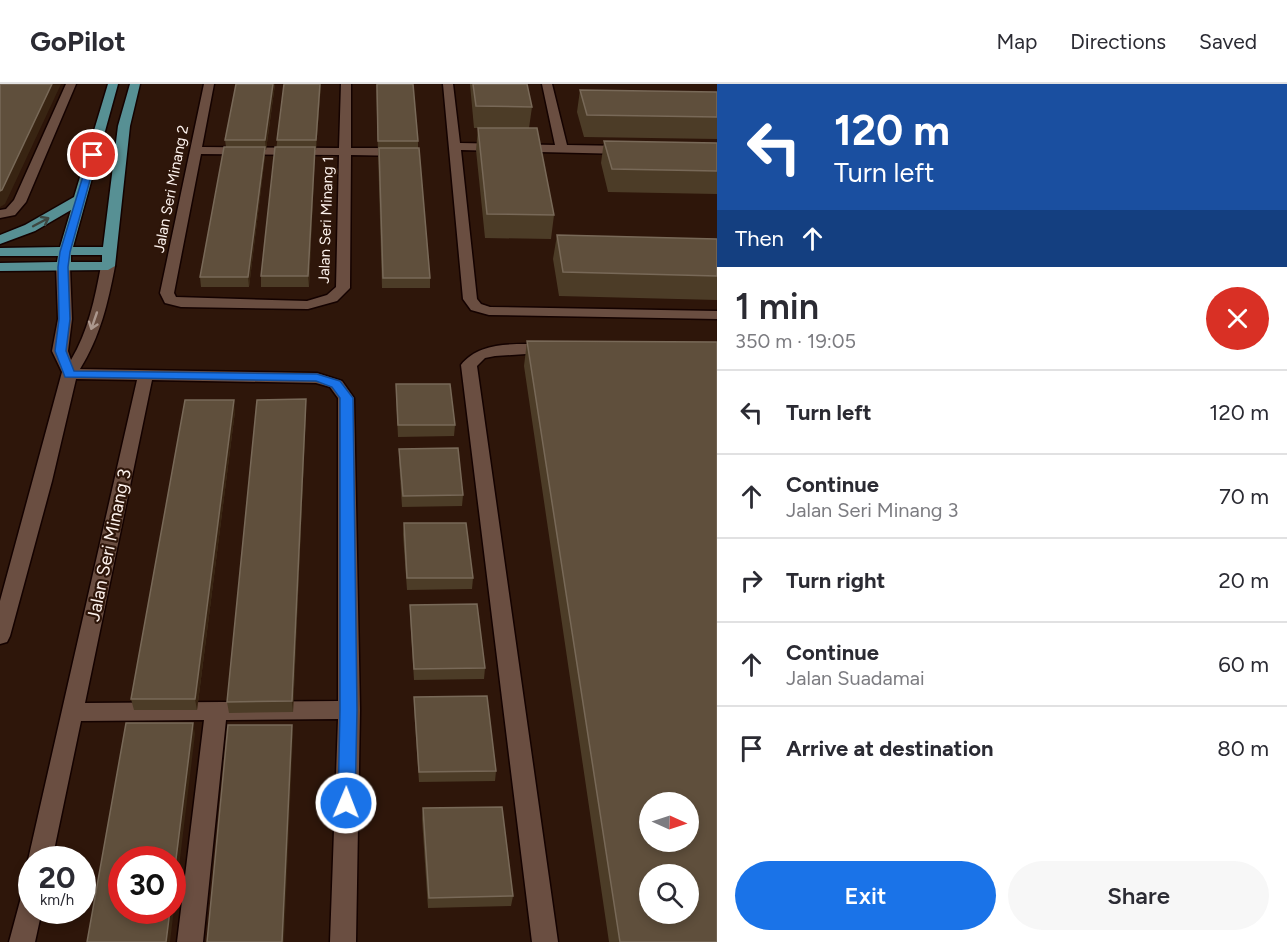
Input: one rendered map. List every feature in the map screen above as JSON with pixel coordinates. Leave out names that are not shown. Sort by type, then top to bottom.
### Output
[{"type":"main road","points":[[63,267],[65,252],[113,84]]},
{"type":"main road","points":[[0,267],[108,266],[124,126],[135,84]]},
{"type":"main road","points":[[0,240],[30,228],[80,200]]},
{"type":"main road","points":[[0,252],[111,251]]},
{"type":"street","points":[[0,214],[10,212],[20,202],[71,84]]},
{"type":"street","name":"Jalan Seri Minang 2","points":[[170,300],[167,294],[209,84]]},
{"type":"street","name":"Jalan Seri Minang 1","points":[[170,300],[181,303],[308,305],[332,298],[343,288],[346,84]]},
{"type":"street","points":[[448,84],[470,299],[476,307],[489,311],[717,315]]},
{"type":"street","points":[[546,84],[562,149]]},
{"type":"street","points":[[456,146],[634,150]]},
{"type":"street","points":[[196,150],[417,152]]},
{"type":"street","points":[[0,636],[43,481],[69,376],[85,349],[101,303],[108,266]]},
{"type":"street","points":[[63,267],[65,319],[60,351],[69,376]]},
{"type":"street","points":[[545,942],[469,365],[480,355],[494,351],[566,349]]},
{"type":"street","points":[[69,376],[116,373],[136,376],[317,378],[336,384],[346,398],[349,710],[343,942]]},
{"type":"street","points":[[69,376],[104,381],[136,376]]},
{"type":"street","name":"Jalan Seri Minang 3","points":[[43,846],[73,712],[136,376]]},
{"type":"street","points":[[73,712],[349,710]]},
{"type":"street","points":[[190,942],[216,711]]},
{"type":"street","points":[[22,942],[26,924]]},
{"type":"building","points":[[0,84],[52,84],[0,191]]},
{"type":"building","points":[[236,84],[273,84],[265,140],[225,140]]},
{"type":"building","points":[[284,84],[320,84],[316,140],[277,140]]},
{"type":"building","points":[[377,84],[413,84],[418,141],[378,141]]},
{"type":"building","points":[[473,84],[527,84],[532,107],[476,106]]},
{"type":"building","points":[[580,90],[717,92],[717,117],[587,115]]},
{"type":"building","points":[[478,128],[537,128],[554,215],[487,214]]},
{"type":"building","points":[[604,141],[717,143],[717,171],[612,169]]},
{"type":"building","points":[[224,147],[265,147],[248,277],[200,277]]},
{"type":"building","points":[[275,147],[315,147],[308,276],[261,276]]},
{"type":"building","points":[[379,148],[419,148],[430,278],[383,278]]},
{"type":"building","points":[[557,235],[717,239],[717,276],[563,272]]},
{"type":"building","points":[[527,341],[717,342],[717,942],[620,942]]},
{"type":"building","points":[[396,384],[450,384],[455,425],[398,425]]},
{"type":"building","points":[[306,399],[292,701],[227,702],[257,400]]},
{"type":"building","points":[[185,400],[234,400],[195,699],[131,699]]},
{"type":"building","points":[[458,448],[463,495],[403,496],[399,449]]},
{"type":"building","points":[[404,523],[466,523],[473,578],[407,578]]},
{"type":"building","points":[[477,604],[485,668],[414,669],[410,605]]},
{"type":"building","points":[[487,696],[496,771],[419,772],[414,697]]},
{"type":"building","points":[[126,723],[193,723],[178,846],[108,846],[108,924],[168,924],[166,942],[87,942],[90,924],[96,924],[96,891]]},
{"type":"building","points":[[228,725],[292,725],[282,942],[207,942]]},
{"type":"building","points":[[502,807],[513,896],[429,898],[423,808]]},
{"type":"route","points":[[93,155],[65,252],[63,267],[65,319],[60,351],[69,374],[317,378],[336,384],[346,398],[349,710],[346,803]]}]
